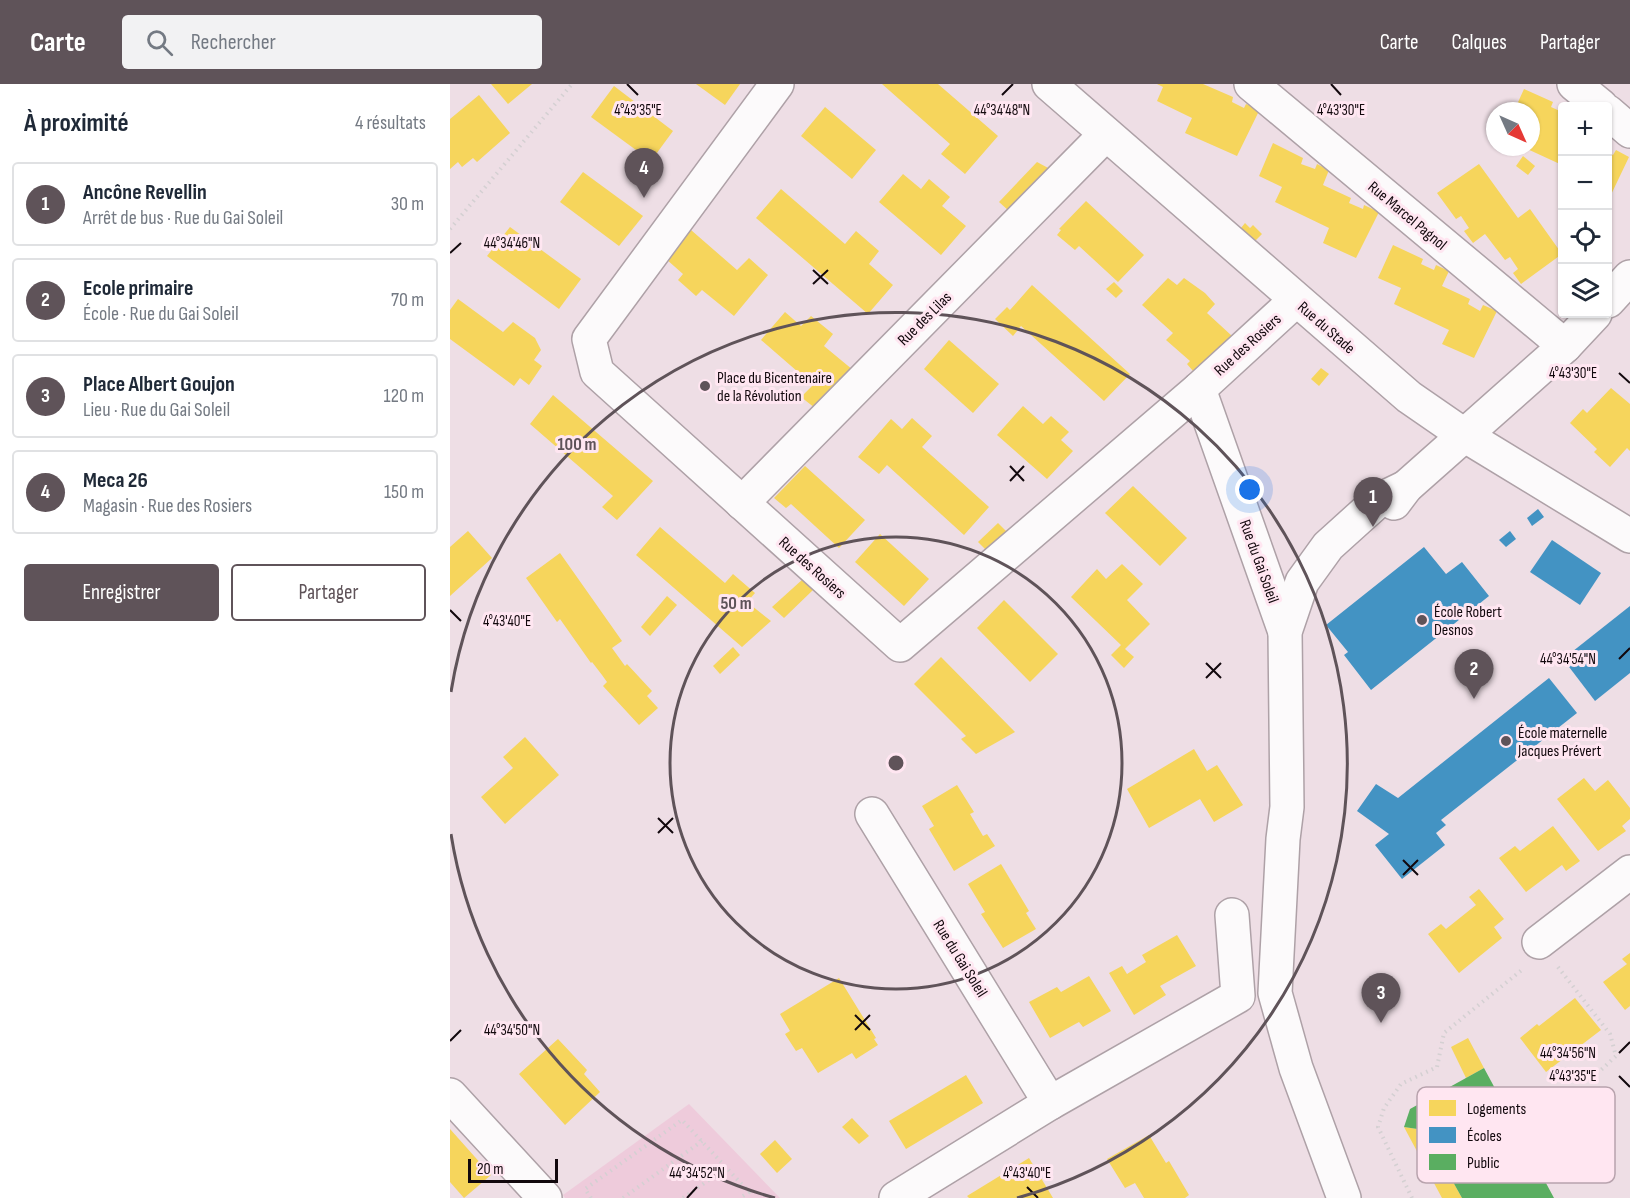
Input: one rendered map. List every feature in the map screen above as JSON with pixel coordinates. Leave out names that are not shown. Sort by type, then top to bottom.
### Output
[{"type":"street","name":"Rue des Rosiers","points":[[777,84],[589,339],[597,372],[900,645],[1199,389],[1296,300]]},
{"type":"street","name":"Rue du Stade","points":[[1049,84],[1409,398],[1464,435],[1630,536]]},
{"type":"street","name":"Rue Marcel Pagnol","points":[[1251,84],[1565,346]]},
{"type":"street","points":[[1574,84],[1596,102]]},
{"type":"street","points":[[1612,115],[1630,131]]},
{"type":"street","name":"Rue des Lilas","points":[[742,503],[1106,134]]},
{"type":"street","points":[[1344,1198],[1296,1068],[1275,993],[1282,839],[1287,807],[1285,632],[1302,582],[1337,558],[1373,527],[1388,512],[1406,487],[1565,346],[1591,318]]},
{"type":"street","name":"Rue du Gai Soleil","points":[[1199,389],[1285,632]]},
{"type":"street","name":"Rue du Gai Soleil","points":[[872,814],[1050,1103]]},
{"type":"street","points":[[1539,942],[1630,872]]},
{"type":"street","points":[[1232,915],[1238,996]]},
{"type":"street","points":[[896,1198],[1050,1103],[1238,996],[1275,993]]},
{"type":"street","points":[[450,1095],[546,1198]]},
{"type":"path","points":[[450,229],[572,84]]},
{"type":"path","points":[[1539,942],[1610,1034],[1616,1056],[1601,1070]]},
{"type":"path","points":[[1412,1198],[1378,1127],[1384,1108],[1401,1084],[1437,1067],[1444,1033],[1536,958],[1539,942]]},
{"type":"path","points":[[591,1198],[585,1189],[682,1120],[749,1192],[740,1198]]},
{"type":"path","points":[[623,1198],[702,1141]]},
{"type":"path","points":[[683,1198],[726,1168]]},
{"type":"shaded area","points":[[689,1104],[780,1198],[565,1198],[563,1195]]},
{"type":"building: Logements","points":[[491,84],[532,84],[508,104]]},
{"type":"building: Logements","points":[[696,84],[740,84],[725,105]]},
{"type":"building: Logements","points":[[882,84],[938,84],[998,136],[965,174],[941,154],[950,144]]},
{"type":"building: Logements","points":[[1157,84],[1203,84],[1233,97],[1232,102],[1244,108],[1246,104],[1256,108],[1259,111],[1237,156],[1185,133],[1192,118],[1157,101],[1163,87]]},
{"type":"building: Logements","points":[[614,86],[673,131],[651,161],[591,117]]},
{"type":"building: Logements","points":[[1524,89],[1553,102],[1551,107],[1558,110],[1558,163],[1540,155],[1540,102],[1518,102]]},
{"type":"building: Logements","points":[[479,95],[510,133],[477,162],[473,158],[462,167],[458,162],[450,169],[450,119]]},
{"type":"building: Logements","points":[[825,107],[876,150],[852,179],[801,136]]},
{"type":"building: Logements","points":[[1273,143],[1303,158],[1301,164],[1315,169],[1317,164],[1329,170],[1323,185],[1351,198],[1349,203],[1363,209],[1364,205],[1379,212],[1356,258],[1323,243],[1329,228],[1275,202],[1282,187],[1259,176]]},
{"type":"building: Logements","points":[[1616,150],[1629,157],[1612,193],[1612,154]]},
{"type":"building: Logements","points":[[1523,156],[1535,166],[1528,175],[1516,166]]},
{"type":"building: Logements","points":[[1037,162],[1050,169],[1009,211],[999,202]]},
{"type":"building: Logements","points":[[1479,164],[1518,218],[1530,209],[1558,248],[1558,257],[1521,284],[1513,273],[1518,269],[1510,257],[1505,260],[1485,234],[1473,243],[1464,231],[1469,228],[1461,216],[1456,219],[1437,193]]},
{"type":"building: Logements","points":[[583,172],[643,216],[619,246],[560,202]]},
{"type":"building: Logements","points":[[903,174],[921,189],[929,179],[950,197],[942,206],[966,226],[941,255],[879,202]]},
{"type":"building: Logements","points":[[781,189],[845,244],[856,231],[879,251],[869,264],[893,285],[868,314],[756,218]]},
{"type":"building: Logements","points":[[1086,201],[1144,255],[1118,282],[1079,246],[1075,250],[1057,235],[1061,230],[1059,229]]},
{"type":"building: Logements","points":[[1245,223],[1250,228],[1253,225],[1262,234],[1255,241],[1241,228]]},
{"type":"building: Logements","points":[[510,227],[581,279],[559,309],[487,256]]},
{"type":"building: Logements","points":[[691,230],[737,270],[749,258],[768,275],[734,316],[702,290],[696,296],[678,280],[683,274],[666,259]]},
{"type":"building: Logements","points":[[1393,245],[1423,259],[1421,264],[1434,270],[1436,265],[1449,271],[1442,286],[1470,299],[1468,304],[1480,311],[1483,305],[1497,311],[1474,358],[1442,344],[1449,330],[1394,304],[1401,288],[1378,278]]},
{"type":"building: Logements","points":[[1168,278],[1177,285],[1184,278],[1205,293],[1215,304],[1207,313],[1232,336],[1193,371],[1187,364],[1190,361],[1166,340],[1173,333],[1142,305]]},
{"type":"building: Logements","points":[[1114,282],[1123,291],[1116,298],[1106,289]]},
{"type":"building: Logements","points":[[1032,285],[1130,374],[1104,401],[1021,326],[1013,336],[995,319],[1007,307],[1010,310]]},
{"type":"building: Logements","points":[[458,299],[503,332],[513,322],[535,338],[541,350],[534,360],[542,366],[529,385],[520,378],[514,386],[450,339],[450,310]]},
{"type":"building: Logements","points":[[785,312],[801,326],[811,316],[833,334],[824,346],[853,370],[815,408],[801,397],[813,385],[761,340]]},
{"type":"building: Logements","points":[[949,340],[999,384],[973,413],[924,369]]},
{"type":"building: Logements","points":[[1321,368],[1329,374],[1319,386],[1311,379]]},
{"type":"building: Logements","points":[[1611,388],[1630,404],[1630,451],[1627,448],[1610,467],[1594,452],[1597,449],[1570,423],[1583,409],[1587,413]]},
{"type":"building: Logements","points":[[553,395],[653,481],[617,520],[602,507],[613,496],[530,424]]},
{"type":"building: Logements","points":[[1023,406],[1043,424],[1051,416],[1069,432],[1061,440],[1073,451],[1047,479],[997,435]]},
{"type":"building: Logements","points":[[912,418],[932,436],[922,447],[989,507],[964,535],[887,465],[879,474],[858,457],[891,419],[902,429]]},
{"type":"building: Logements","points":[[805,466],[865,520],[839,548],[791,504],[786,508],[774,498]]},
{"type":"building: Logements","points":[[1133,486],[1187,538],[1160,566],[1105,513]]},
{"type":"building: Logements","points":[[998,523],[1008,533],[987,551],[978,542]]},
{"type":"building: Logements","points":[[660,527],[725,583],[733,574],[755,593],[747,602],[771,621],[742,647],[636,555]]},
{"type":"building: Logements","points":[[468,531],[492,558],[450,596],[450,547]]},
{"type":"building: Logements","points":[[880,534],[929,579],[904,606],[855,562]]},
{"type":"building: Logements","points":[[560,553],[622,641],[612,648],[625,666],[627,664],[652,691],[647,696],[658,708],[639,725],[603,686],[607,682],[560,619],[557,622],[526,578]]},
{"type":"building: Logements","points":[[1122,564],[1143,584],[1127,600],[1150,624],[1125,649],[1134,657],[1124,668],[1111,655],[1121,645],[1071,597],[1097,569],[1106,579]]},
{"type":"building: Logements","points":[[803,579],[813,590],[784,618],[772,607]]},
{"type":"building: Logements","points":[[667,596],[677,605],[650,636],[641,627]]},
{"type":"building: Logements","points":[[1004,600],[1058,654],[1030,682],[977,628]]},
{"type":"building: Logements","points":[[733,647],[740,655],[720,674],[713,666]]},
{"type":"building: Logements","points":[[941,657],[1015,732],[976,754],[961,739],[966,736],[914,684]]},
{"type":"building: Logements","points":[[525,737],[559,775],[505,824],[481,797],[513,768],[503,757]]},
{"type":"building: Logements","points":[[1194,749],[1207,771],[1217,765],[1243,805],[1214,822],[1200,799],[1149,828],[1127,789]]},
{"type":"building: Logements","points":[[1584,778],[1595,791],[1608,780],[1630,808],[1630,819],[1622,826],[1626,831],[1598,851],[1557,799]]},
{"type":"building: Logements","points":[[957,785],[974,812],[970,814],[983,836],[987,834],[995,846],[954,871],[929,829],[934,826],[922,806]]},
{"type":"building: Logements","points":[[1553,826],[1580,861],[1566,871],[1562,865],[1526,892],[1499,858],[1515,846],[1520,851]]},
{"type":"building: Logements","points":[[1001,864],[1029,911],[1026,913],[1036,929],[1003,948],[981,914],[985,912],[968,884]]},
{"type":"building: Logements","points":[[1479,889],[1504,919],[1494,927],[1502,938],[1459,973],[1428,934],[1441,924],[1446,929],[1476,905],[1469,897]]},
{"type":"building: Logements","points":[[1177,935],[1196,966],[1160,986],[1166,995],[1134,1015],[1109,973],[1122,966],[1127,974],[1146,962],[1142,955]]},
{"type":"building: Logements","points":[[1630,953],[1630,1006],[1625,1010],[1603,982],[1627,964],[1622,959]]},
{"type":"building: Logements","points":[[1089,976],[1111,1011],[1083,1027],[1079,1022],[1050,1038],[1029,1002],[1057,987],[1061,992]]},
{"type":"building: Logements","points":[[839,978],[878,1045],[856,1059],[852,1053],[818,1073],[802,1048],[796,1051],[785,1034],[790,1031],[780,1014]]},
{"type":"building: Logements","points":[[1575,998],[1601,1030],[1546,1072],[1520,1038]]},
{"type":"building: Logements","points":[[1468,1038],[1484,1068],[1466,1078],[1451,1047]]},
{"type":"building: Logements","points":[[558,1039],[587,1070],[584,1074],[600,1092],[565,1125],[519,1074]]},
{"type":"building: Logements","points":[[966,1075],[983,1103],[906,1149],[889,1121]]},
{"type":"building: Logements","points":[[852,1118],[869,1136],[859,1144],[842,1127]]},
{"type":"building: Logements","points":[[1404,1127],[1417,1129],[1417,1151]]},
{"type":"building: Logements","points":[[450,1129],[491,1175],[464,1198],[450,1182]]},
{"type":"building: Logements","points":[[1149,1135],[1166,1163],[1169,1161],[1189,1195],[1185,1198],[1144,1198],[1135,1183],[1125,1188],[1107,1159]]},
{"type":"building: Logements","points":[[775,1140],[792,1159],[777,1173],[760,1154]]},
{"type":"building: Logements","points":[[1029,1158],[1053,1198],[969,1198],[967,1196]]},
{"type":"building: Logements","points":[[1434,1183],[1454,1183],[1462,1198],[1442,1198]]},
{"type":"building: Écoles","points":[[1538,509],[1544,517],[1532,526],[1527,518]]},
{"type":"building: Écoles","points":[[1510,531],[1516,539],[1506,547],[1499,540]]},
{"type":"building: Écoles","points":[[1552,540],[1601,573],[1580,605],[1530,572]]},
{"type":"building: Écoles","points":[[1424,547],[1446,574],[1462,562],[1489,596],[1371,690],[1344,655],[1348,652],[1326,625]]},
{"type":"building: Écoles","points":[[1630,606],[1630,673],[1595,701],[1563,659]]},
{"type":"building: Écoles","points":[[1549,678],[1577,713],[1441,820],[1446,825],[1436,833],[1445,845],[1402,879],[1375,845],[1389,834],[1357,811],[1376,784],[1398,798]]},
{"type":"building: Public","points":[[1484,1068],[1494,1087],[1450,1087]]},
{"type":"building: Public","points":[[1417,1105],[1417,1129],[1404,1127],[1410,1109]]},
{"type":"building: Public","points":[[1454,1183],[1546,1183],[1554,1198],[1462,1198]]},
{"type":"place","name":"Meca 26","points":[[644,198]]},
{"type":"place","name":"Place du Bicentenaire de la Révolution","points":[[705,386]]},
{"type":"place","name":"Ancône Revellin","points":[[1373,527]]},
{"type":"place","name":"École Robert Desnos","points":[[1422,620]]},
{"type":"place","name":"Ecole primaire","points":[[1474,699]]},
{"type":"place","name":"École maternelle Jacques Prévert","points":[[1506,741]]},
{"type":"place","name":"Place Albert Goujon","points":[[1381,1023]]}]
